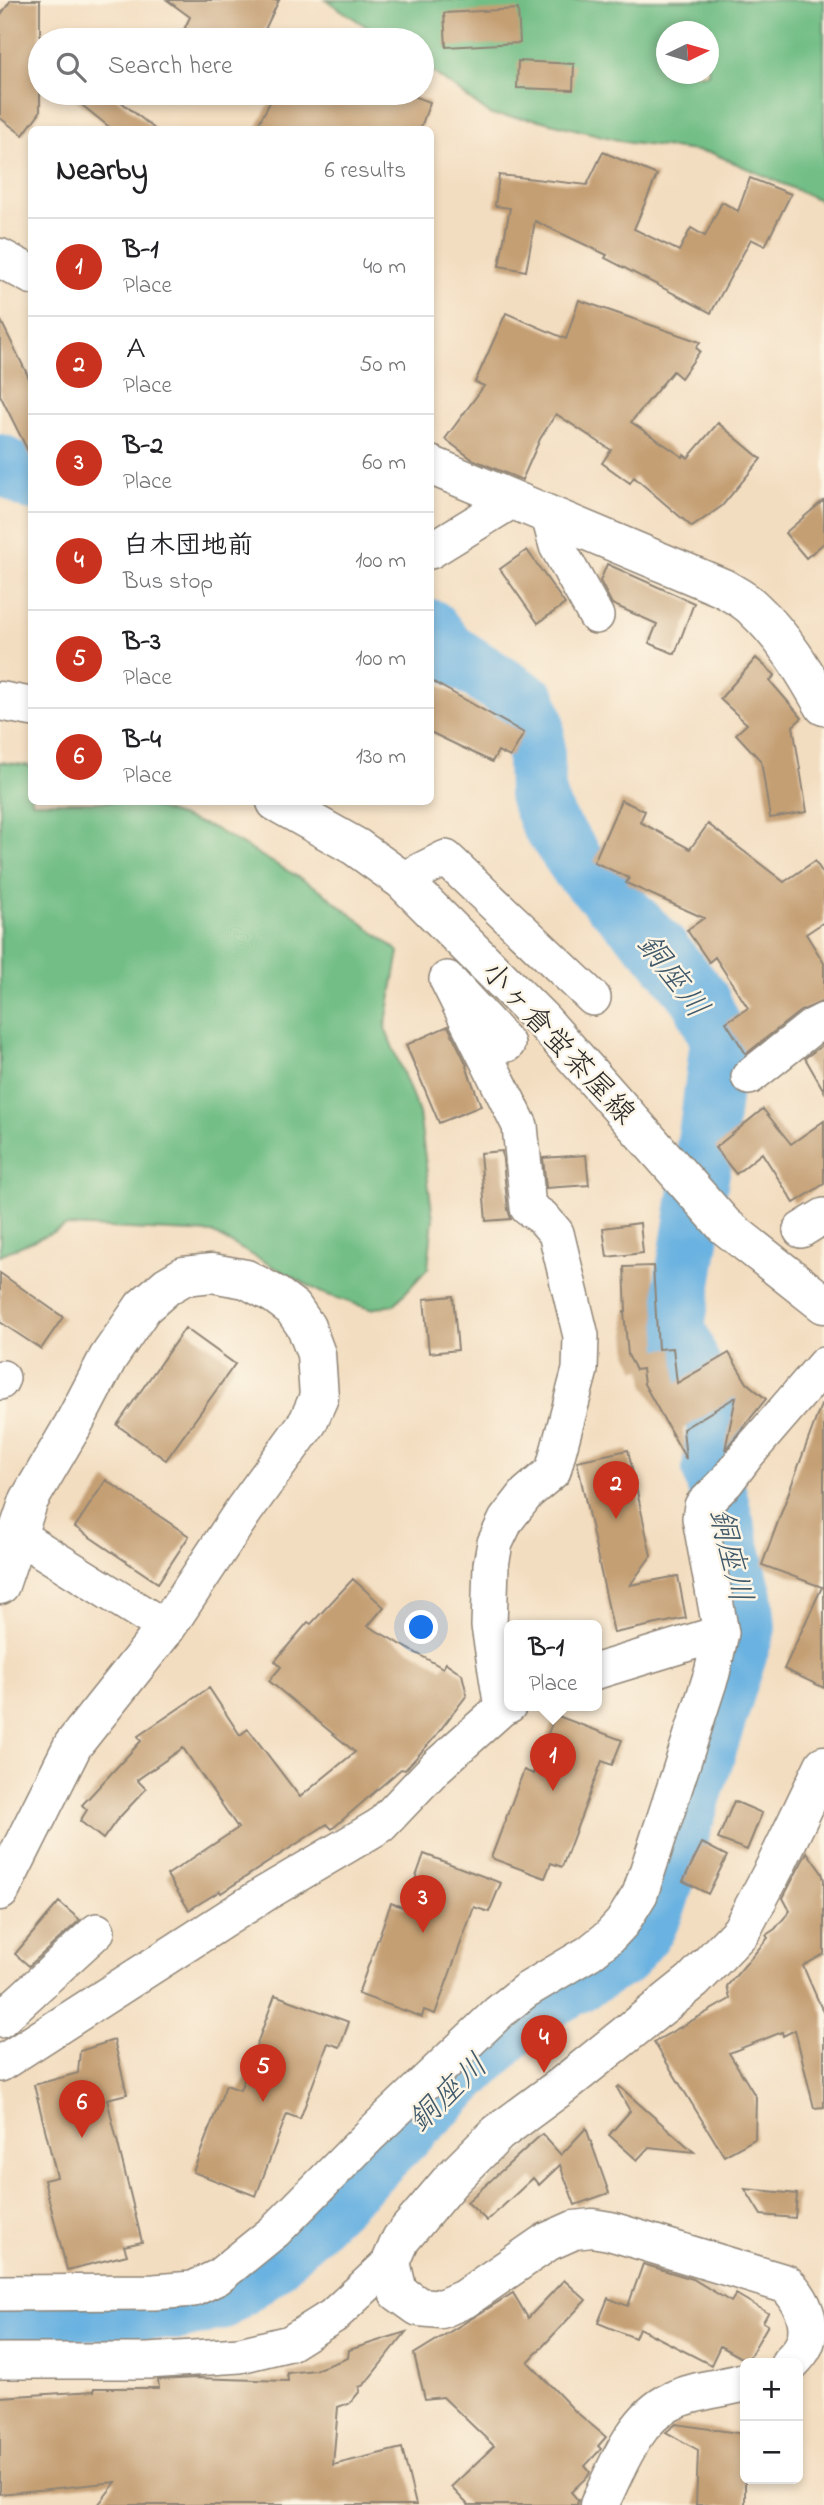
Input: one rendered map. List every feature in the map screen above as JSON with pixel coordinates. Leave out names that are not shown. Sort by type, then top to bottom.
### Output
[{"type":"street","points":[[0,258],[28,273]]},
{"type":"street","points":[[434,467],[723,587],[753,607],[783,640],[803,668],[824,706]]},
{"type":"street","points":[[434,549],[513,500]]},
{"type":"street","points":[[549,516],[557,546],[596,616]]},
{"type":"street","points":[[0,701],[28,706]]},
{"type":"street","name":"小ヶ倉蛍茶屋線","points":[[281,805],[356,846],[402,880],[544,1022],[725,1226],[824,1304]]},
{"type":"street","points":[[402,880],[446,858],[593,998]]},
{"type":"street","points":[[504,1697],[489,1626],[491,1565],[495,1543],[506,1520],[527,1493],[552,1471],[580,1370],[581,1336],[556,1233],[528,1208],[520,1126],[447,979],[507,1044]]},
{"type":"street","points":[[749,1077],[812,1027],[824,1021]]},
{"type":"street","points":[[0,1586],[29,1500],[108,1358],[144,1307],[167,1286],[184,1276],[212,1273],[246,1279],[293,1308],[306,1327],[316,1354],[319,1397],[308,1422],[244,1510],[166,1628],[72,1745],[0,1891]]},
{"type":"street","points":[[0,2292],[154,2292],[193,2289],[218,2277],[275,2231],[371,2134],[499,2012],[525,1991],[589,1952],[622,1923],[640,1894],[712,1673],[721,1633],[701,1518],[702,1506],[726,1482],[748,1452],[824,1365]]},
{"type":"street","points":[[17,1535],[166,1628]]},
{"type":"street","points":[[602,1669],[721,1633]]},
{"type":"street","points":[[0,2064],[266,1893],[381,1825],[436,1767],[504,1709]]},
{"type":"street","points":[[0,2361],[117,2363],[240,2355],[290,2343],[333,2316],[391,2262],[401,2239],[418,2218],[498,2133],[563,2085],[693,1981],[741,1931],[824,1765]]},
{"type":"street","points":[[0,2020],[97,1931]]},
{"type":"street","points":[[391,2262],[398,2292],[419,2307],[441,2309],[464,2298],[547,2242],[574,2230],[592,2228],[610,2231],[786,2284],[798,2295],[805,2309],[807,2349]]},
{"type":"street","points":[[599,2505],[620,2461],[636,2435],[657,2410],[688,2395],[740,2383]]},
{"type":"green space","points":[[326,0],[824,0],[824,202],[712,153],[630,143],[535,119],[491,115],[434,73],[434,28],[369,28]]},
{"type":"green space","points":[[0,762],[28,766],[28,805],[148,805],[213,828],[319,889],[399,952],[385,1028],[419,1113],[433,1218],[428,1268],[394,1305],[370,1309],[322,1293],[212,1233],[67,1226],[0,1255]]},
{"type":"building","points":[[11,0],[40,0],[40,28],[28,28],[28,105],[40,105],[40,112],[23,135],[0,118],[0,16]]},
{"type":"building","points":[[167,0],[279,0],[266,28],[185,28],[190,17]]},
{"type":"building","points":[[518,9],[520,43],[446,47],[444,13]]},
{"type":"building","points":[[518,61],[574,64],[573,90],[517,88]]},
{"type":"building","points":[[82,105],[125,105],[151,126],[108,126]]},
{"type":"building","points":[[269,105],[429,105],[421,126],[257,126]]},
{"type":"building","points":[[603,152],[657,175],[634,229],[679,251],[691,228],[705,236],[722,202],[738,211],[750,178],[791,194],[765,246],[751,239],[711,313],[605,258],[607,255],[535,221],[526,271],[499,266],[510,208],[495,206],[499,175],[587,185]]},
{"type":"building","points":[[579,300],[700,342],[696,348],[700,351],[681,378],[673,371],[631,422],[688,458],[718,423],[761,459],[722,506],[692,527],[634,477],[630,483],[602,463],[611,450],[556,414],[540,439],[522,480],[472,459],[445,439],[484,386],[475,382],[506,313],[566,339]]},
{"type":"building","points":[[0,319],[28,376],[28,451],[0,395]]},
{"type":"building","points":[[824,500],[824,543],[806,558],[785,533]]},
{"type":"building","points":[[527,550],[565,604],[538,623],[500,569]]},
{"type":"building","points":[[607,564],[694,603],[675,654],[649,643],[657,624],[612,604],[600,581]]},
{"type":"building","points":[[756,658],[775,675],[770,681],[802,718],[793,726],[807,812],[770,818],[761,761],[736,734],[747,724],[720,699]]},
{"type":"building","points":[[434,682],[524,733],[510,757],[498,751],[492,762],[434,734]]},
{"type":"building","points":[[621,800],[645,811],[640,822],[690,849],[708,824],[784,882],[815,861],[824,875],[824,922],[806,934],[824,963],[824,1001],[800,1011],[746,1054],[726,1022],[748,1008],[715,957],[709,962],[687,930],[704,918],[626,883],[629,878],[594,862]]},
{"type":"building","points":[[448,1026],[467,1065],[481,1106],[439,1123],[406,1045]]},
{"type":"building","points":[[824,1044],[824,1091],[805,1058]]},
{"type":"building","points":[[763,1109],[791,1144],[824,1121],[824,1184],[794,1203],[762,1153],[736,1174],[715,1148]]},
{"type":"building","points":[[502,1151],[511,1219],[486,1221],[480,1153]]},
{"type":"building","points":[[586,1155],[589,1185],[546,1188],[543,1158]]},
{"type":"building","points":[[640,1223],[643,1253],[607,1257],[603,1228]]},
{"type":"building","points":[[653,1266],[658,1349],[673,1348],[677,1383],[729,1353],[747,1383],[766,1399],[725,1450],[736,1397],[683,1429],[686,1459],[644,1384],[642,1369],[636,1370],[628,1355],[624,1267]]},
{"type":"building","points":[[0,1273],[63,1317],[41,1349],[0,1322]]},
{"type":"building","points":[[453,1296],[458,1350],[429,1353],[424,1299]]},
{"type":"building","points":[[185,1328],[235,1364],[166,1460],[117,1425]]},
{"type":"building","points":[[821,1405],[824,1406],[824,1688],[784,1669],[822,1587],[762,1565]]},
{"type":"building","points":[[628,1450],[651,1556],[630,1585],[678,1576],[686,1618],[614,1633],[577,1461]]},
{"type":"building","points":[[106,1480],[189,1536],[158,1583],[75,1527]]},
{"type":"building","points":[[353,1579],[384,1607],[368,1626],[443,1668],[446,1663],[462,1674],[467,1695],[405,1770],[401,1769],[332,1829],[327,1824],[221,1893],[220,1891],[189,1910],[167,1875],[238,1828],[183,1748],[137,1780],[146,1789],[103,1839],[80,1821],[87,1810],[82,1805],[141,1741],[138,1736],[209,1688],[240,1735],[248,1729],[300,1797],[355,1752],[269,1681],[281,1667],[275,1661],[308,1622],[311,1624]]},
{"type":"building","points":[[555,1715],[622,1740],[612,1765],[602,1761],[562,1867],[551,1863],[545,1878],[491,1858],[524,1770],[533,1774]]},
{"type":"building","points":[[734,1801],[762,1813],[747,1850],[718,1839]]},
{"type":"building","points":[[702,1843],[727,1856],[708,1894],[683,1881]]},
{"type":"building","points":[[807,1852],[824,1880],[824,1954],[803,1966],[824,2014],[824,2107],[814,2108],[795,2030],[783,2036],[782,2032],[729,2053],[756,2097],[755,2139],[724,2156],[654,2042],[730,1999],[727,1986],[768,1938],[766,1935],[775,1929],[790,1911],[783,1898]]},
{"type":"building","points":[[424,1854],[501,1883],[489,1912],[474,1907],[435,2014],[424,2010],[422,2017],[358,1994],[391,1903],[405,1908]]},
{"type":"building","points":[[59,1902],[80,1920],[29,1966],[15,1954]]},
{"type":"building","points":[[275,1995],[349,2022],[340,2047],[328,2043],[300,2119],[287,2114],[256,2196],[193,2172],[226,2085],[240,2090]]},
{"type":"building","points":[[114,2040],[127,2094],[107,2099],[142,2242],[124,2246],[127,2255],[67,2270],[44,2180],[57,2177],[34,2085],[78,2073],[80,2051]]},
{"type":"building","points":[[619,2086],[694,2152],[649,2147],[637,2160],[609,2135],[630,2111],[617,2088]]},
{"type":"building","points":[[586,2128],[609,2193],[575,2205],[560,2165],[539,2185],[533,2178],[487,2221],[467,2202],[542,2134],[561,2155]]},
{"type":"building","points":[[745,2189],[797,2194],[795,2218],[761,2215]]},
{"type":"building","points":[[643,2264],[693,2279],[731,2302],[736,2294],[768,2313],[763,2322],[768,2325],[749,2358],[742,2358],[720,2346],[711,2365],[639,2328],[635,2338],[598,2323],[608,2298],[628,2306]]},
{"type":"building","points":[[564,2280],[586,2300],[528,2362],[575,2411],[606,2437],[598,2446],[601,2449],[585,2466],[590,2472],[588,2476],[571,2492],[578,2500],[577,2505],[468,2505],[451,2487],[494,2446],[443,2397],[425,2399],[414,2354],[513,2293],[528,2318]]},
{"type":"building","points":[[406,2332],[364,2385],[359,2387],[360,2391],[351,2402],[338,2407],[333,2465],[402,2448],[416,2505],[98,2505],[116,2482],[0,2494],[0,2397],[94,2391],[94,2388],[159,2388],[158,2380],[196,2378],[288,2381],[287,2373],[315,2370],[348,2358],[349,2350]]},
{"type":"building","points":[[676,2424],[740,2433],[740,2484],[745,2484],[745,2505],[696,2505],[698,2450],[666,2432]]},
{"type":"waterway","name":"銅座川","points":[[0,463],[28,480]]},
{"type":"waterway","name":"銅座川","points":[[0,2312],[178,2311],[220,2301],[268,2267],[515,2026],[547,2001],[620,1959],[647,1927],[659,1900],[747,1627],[744,1597],[711,1468],[716,1424],[676,1327],[709,1122],[719,1040],[700,998],[658,947],[580,868],[548,821],[537,794],[535,721],[529,703],[448,651],[434,633]]},
{"type":"place","name":"Ａ","points":[[616,1519]]},
{"type":"place","name":"B-1","points":[[553,1791]]},
{"type":"place","name":"B-2","points":[[423,1933]]},
{"type":"place","name":"白木団地前","points":[[544,2073]]},
{"type":"place","name":"B-3","points":[[263,2102]]},
{"type":"place","name":"B-4","points":[[82,2138]]}]
